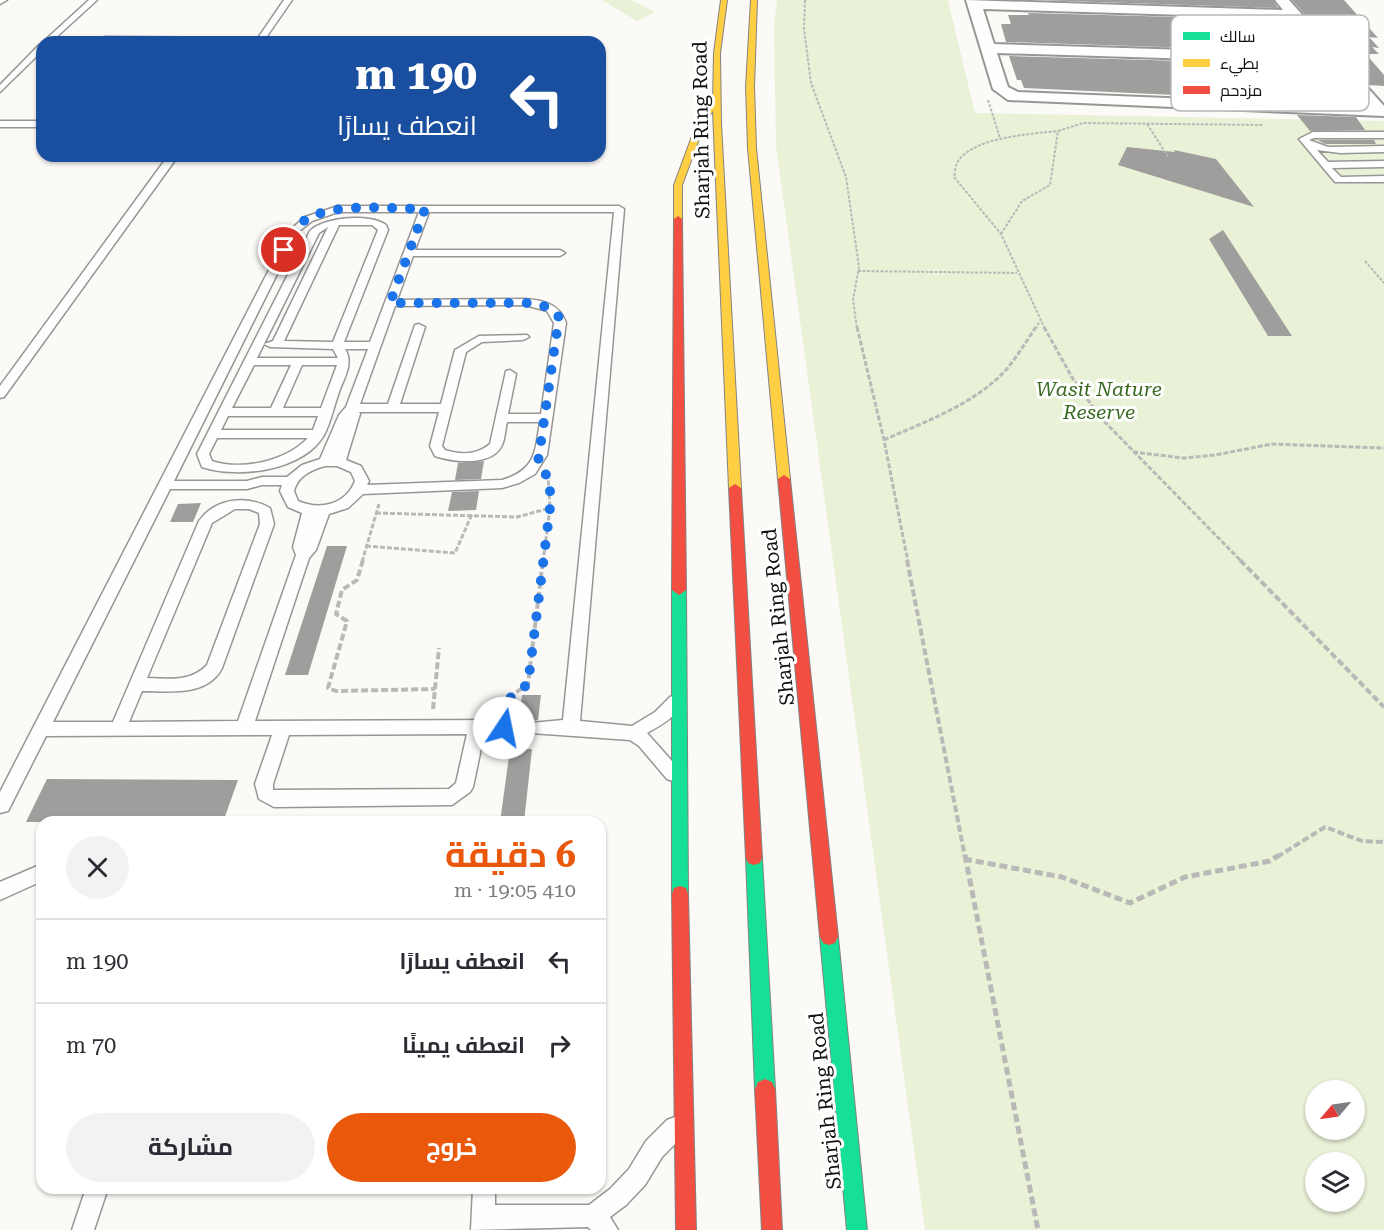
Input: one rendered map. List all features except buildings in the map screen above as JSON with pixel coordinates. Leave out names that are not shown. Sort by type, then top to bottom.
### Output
[{"type":"highway","name":"Sharjah Ring Road","points":[[724,0],[717,53],[716,103],[772,1230]]},
{"type":"highway","name":"Sharjah Ring Road","points":[[754,0],[750,96],[752,148],[857,1230]]},
{"type":"highway","points":[[686,1230],[679,699],[678,185],[702,120],[716,103]]},
{"type":"street","points":[[1282,0],[1294,14]]},
{"type":"street","points":[[1171,103],[1022,98],[1008,94],[1001,89],[974,2],[1086,4],[1294,14]]},
{"type":"street","points":[[989,48],[1171,54]]},
{"type":"street","points":[[1369,97],[1382,111]]},
{"type":"lane","points":[[54,36],[93,0]]},
{"type":"lane","points":[[263,36],[288,0]]},
{"type":"lane","points":[[0,90],[36,53]]},
{"type":"lane","points":[[0,124],[36,124]]},
{"type":"lane","points":[[1384,135],[1313,135],[1303,139],[1338,180],[1384,179]]},
{"type":"lane","points":[[1307,144],[1324,149],[1384,149]]},
{"type":"lane","points":[[1371,149],[1384,163]]},
{"type":"lane","points":[[2,387],[169,162]]},
{"type":"lane","points":[[1325,165],[1384,163]]},
{"type":"lane","points":[[2,806],[298,225],[315,215],[338,209],[619,209],[571,727]]},
{"type":"lane","points":[[325,462],[345,415],[352,408],[425,209]]},
{"type":"lane","points":[[277,344],[335,222]]},
{"type":"lane","points":[[335,222],[373,222],[383,227],[337,345],[343,355],[344,363],[318,434],[301,451],[270,465],[257,468],[216,468],[207,464],[203,454],[315,231],[323,225],[335,222]]},
{"type":"lane","points":[[408,253],[561,253]]},
{"type":"lane","points":[[360,485],[385,489],[412,489],[425,486],[502,484],[524,476],[538,462],[546,418],[560,323],[559,317],[550,308],[525,302],[390,303]]},
{"type":"lane","points":[[393,408],[419,327]]},
{"type":"lane","points":[[510,374],[496,445],[489,452],[478,456],[440,453],[436,446],[461,350],[465,345],[487,338],[523,337]]},
{"type":"lane","points":[[258,344],[375,346]]},
{"type":"lane","points":[[250,361],[344,363]]},
{"type":"lane","points":[[275,412],[298,362]]},
{"type":"lane","points":[[217,382],[239,383]]},
{"type":"lane","points":[[352,408],[446,408]]},
{"type":"lane","points":[[339,462],[354,415],[352,408]]},
{"type":"lane","points":[[224,412],[326,412]]},
{"type":"lane","points":[[501,418],[546,418]]},
{"type":"lane","points":[[213,434],[318,434]]},
{"type":"lane","points":[[165,485],[248,485],[258,489],[288,486],[304,469],[325,462],[339,462],[356,469],[360,485]]},
{"type":"lane","points":[[288,486],[292,504],[317,510],[345,503],[360,485],[414,481],[425,486]]},
{"type":"lane","points":[[118,729],[137,684],[206,521],[212,515],[241,504],[259,507],[265,511],[267,524],[214,668],[206,677],[194,683],[137,684]]},
{"type":"lane","points":[[244,729],[303,555],[311,547],[317,510]]},
{"type":"lane","points":[[537,728],[571,727],[634,733],[661,717],[679,699]]},
{"type":"lane","points":[[283,728],[264,784],[265,794],[274,799],[452,797],[464,787],[477,728]]},
{"type":"lane","points":[[40,729],[511,728]]},
{"type":"lane","points":[[634,733],[662,760],[680,783]]},
{"type":"lane","points":[[0,891],[36,875]]},
{"type":"lane","points":[[484,1194],[483,1224],[600,1223],[618,1197],[637,1177],[654,1149],[684,1119]]},
{"type":"lane","points":[[83,1230],[95,1194]]},
{"type":"path","points":[[805,0],[804,29],[811,83],[840,154],[846,177],[858,271],[853,300],[855,320],[884,441],[1038,1230]]},
{"type":"path","points":[[1266,125],[1083,123],[1065,126],[1058,131],[992,140],[959,158],[953,171],[957,183],[1001,234],[1040,321],[1086,398],[1132,452],[1384,707]]},
{"type":"path","points":[[1147,124],[1169,158]]},
{"type":"path","points":[[1001,234],[1023,201],[1050,185],[1058,131]]},
{"type":"path","points":[[1365,261],[1384,284]]},
{"type":"path","points":[[858,271],[1017,273]]},
{"type":"path","points":[[884,441],[954,408],[979,393],[1000,376],[1040,321]]},
{"type":"path","points":[[1132,452],[1184,458],[1272,444],[1384,448]]},
{"type":"path","points":[[511,728],[510,698],[528,684],[550,508],[550,481],[538,462]]},
{"type":"path","points":[[385,489],[357,580],[342,590],[336,614],[347,621],[327,685],[336,692],[435,689]]},
{"type":"path","points":[[376,513],[517,517],[550,508]]},
{"type":"path","points":[[366,546],[455,554],[472,514]]},
{"type":"path","points":[[431,728],[439,648]]},
{"type":"path","points":[[964,859],[1062,877],[1130,903],[1185,877],[1270,861],[1325,827],[1362,841],[1384,842]]},
{"type":"green space","points":[[602,0],[632,0],[655,12],[637,21]]},
{"type":"green space","name":"Wasit Nature Reserve","points":[[777,0],[948,0],[975,113],[1384,121],[1384,1230],[925,1230],[776,146],[774,27]]},
{"type":"traffic: fast","points":[[679,590],[680,894]]},
{"type":"traffic: fast","points":[[754,858],[765,1089]]},
{"type":"traffic: fast","points":[[829,937],[857,1230]]},
{"type":"traffic: slow","points":[[724,0],[717,53],[717,124],[735,488]]},
{"type":"traffic: slow","points":[[754,0],[750,87],[752,148],[784,479]]},
{"type":"traffic: slow","points":[[678,219],[678,185],[702,120],[716,103]]},
{"type":"traffic: jam","points":[[678,219],[679,590]]},
{"type":"traffic: jam","points":[[784,479],[829,937]]},
{"type":"traffic: jam","points":[[735,488],[754,858]]},
{"type":"traffic: jam","points":[[680,894],[686,1230]]},
{"type":"traffic: jam","points":[[765,1089],[772,1230]]},
{"type":"route","points":[[284,250],[298,225],[315,215],[338,209],[425,209],[390,303],[525,302],[550,308],[559,317],[560,323],[538,462],[550,481],[550,508],[528,684],[510,698],[504,728]]}]
